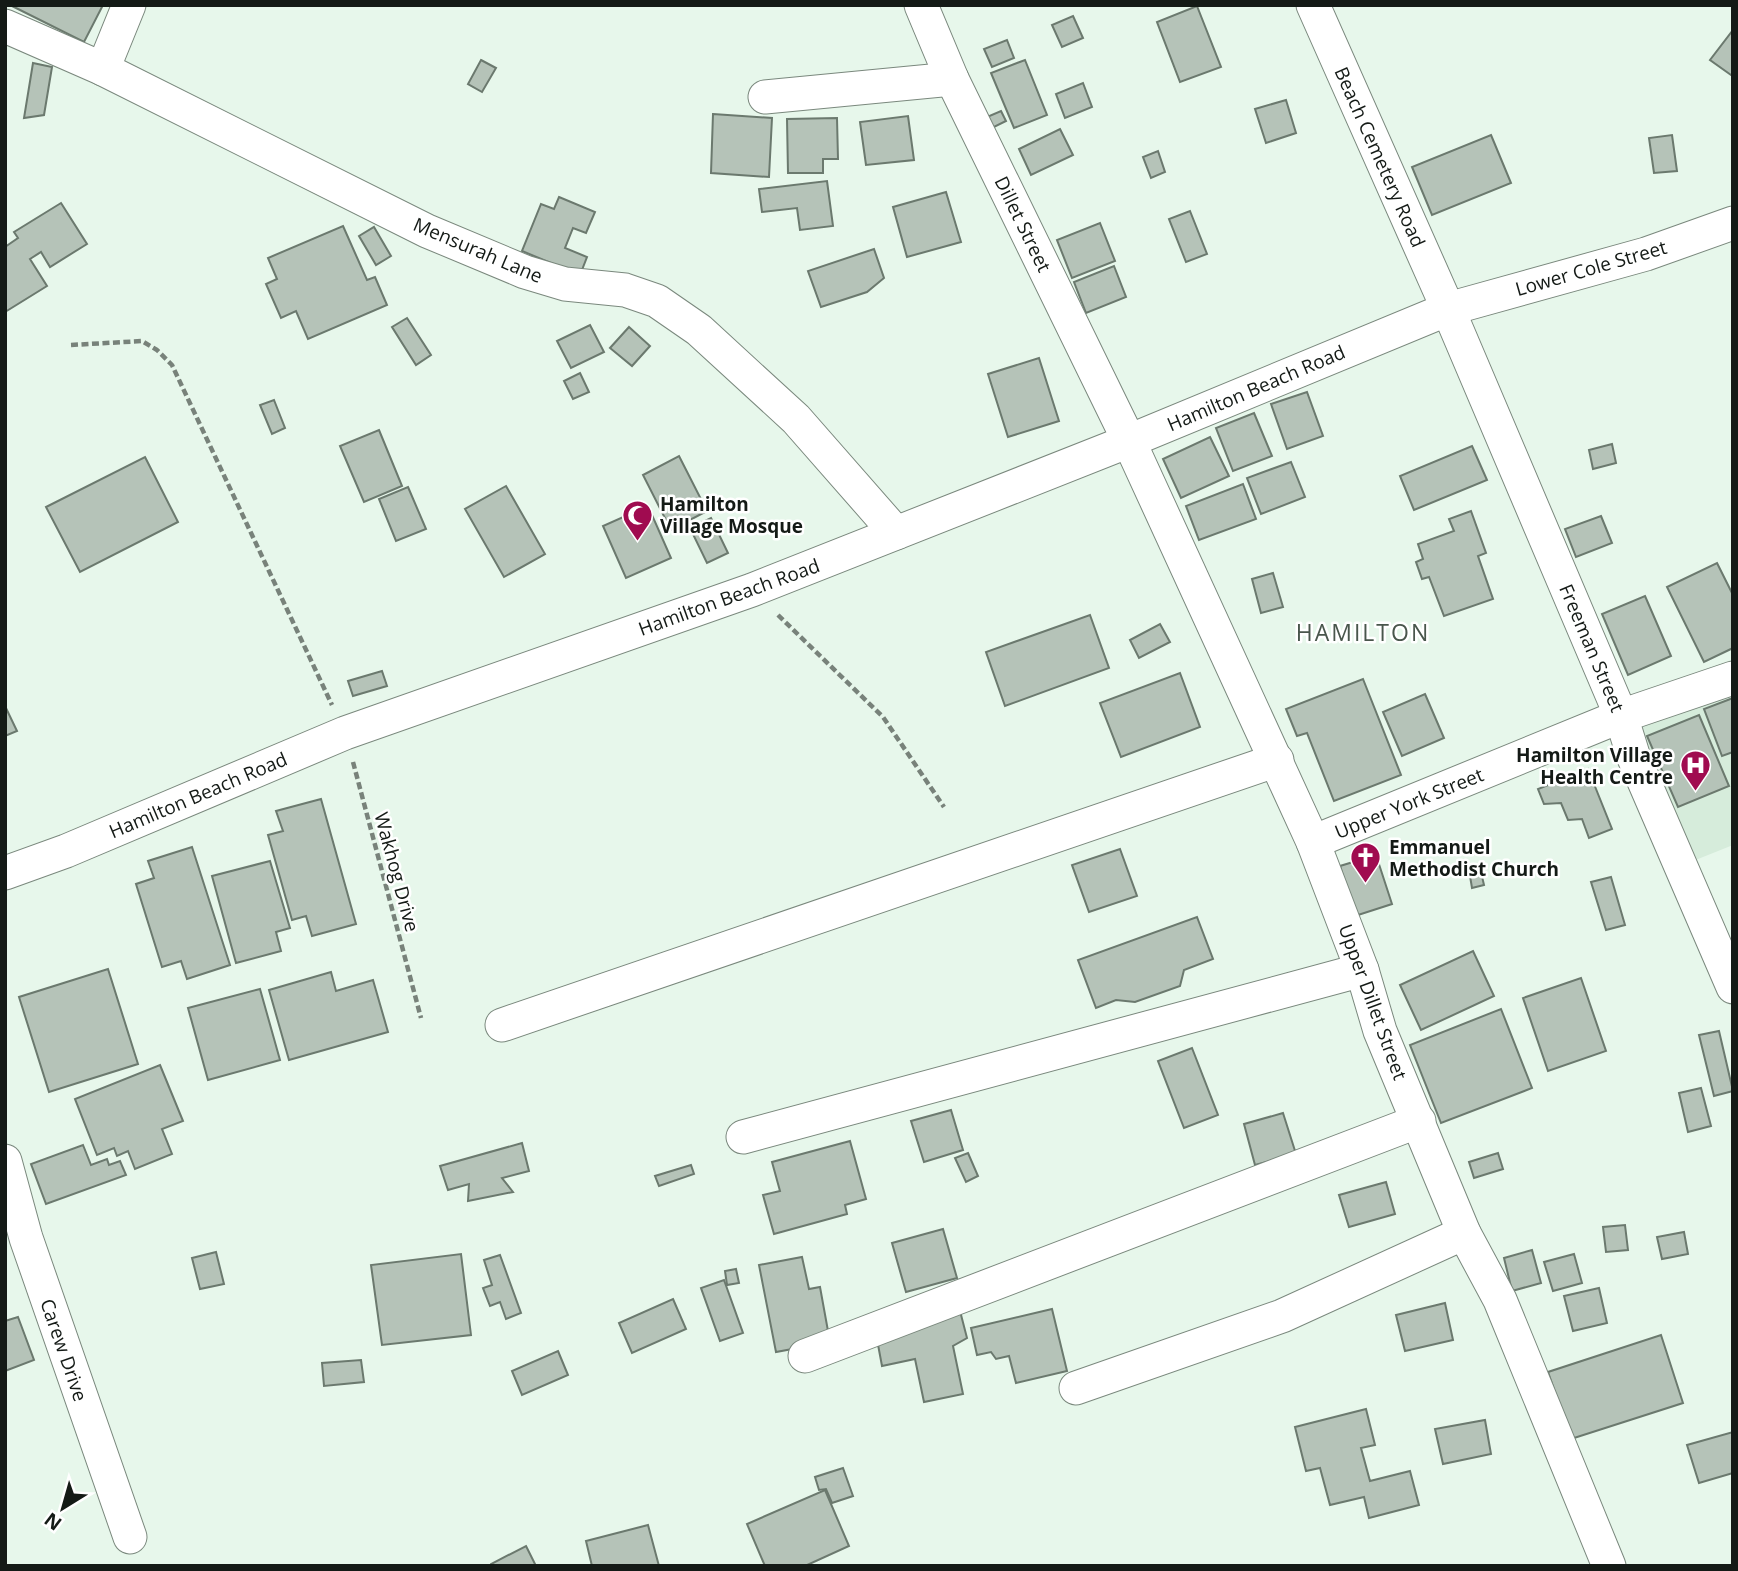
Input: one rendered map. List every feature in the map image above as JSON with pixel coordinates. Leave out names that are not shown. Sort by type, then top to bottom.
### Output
[{"type":"street","points":[[103,69],[130,5]]},
{"type":"street","name":"Dillet Street","points":[[921,5],[952,79],[1129,441]]},
{"type":"street","name":"Beach Cemetery Road","points":[[1313,5],[1448,309]]},
{"type":"street","name":"Mensurah Lane","points":[[5,26],[103,69],[427,230],[512,267],[565,284],[625,290],[657,301],[699,330],[796,419],[896,533]]},
{"type":"street","points":[[765,97],[952,79]]},
{"type":"street","name":"Lower Cole Street","points":[[1448,309],[1646,254],[1733,223]]},
{"type":"street","name":"Hamilton Beach Road","points":[[5,873],[66,851],[345,733],[752,590],[1129,441],[1448,309]]},
{"type":"street","name":"Freeman Street","points":[[1448,309],[1621,716],[1634,758],[1733,987]]},
{"type":"street","name":"Upper Dillet Street","points":[[1129,441],[1314,842],[1362,970],[1380,1031],[1464,1233],[1500,1300],[1609,1566]]},
{"type":"street","name":"Upper York Street","points":[[1314,842],[1621,716],[1733,678]]},
{"type":"street","points":[[502,1025],[1277,760]]},
{"type":"street","points":[[743,1137],[1362,970]]},
{"type":"street","points":[[805,1356],[1419,1121]]},
{"type":"street","name":"Carew Drive","points":[[5,1161],[26,1238],[130,1537]]},
{"type":"street","points":[[1076,1388],[1282,1316],[1464,1233]]},
{"type":"path","name":"Wakhog Drive","points":[[71,345],[142,341],[157,350],[172,365],[345,733],[421,1018]]},
{"type":"path","points":[[752,590],[883,717],[944,807]]},
{"type":"shaded area","name":"Hamilton Village Health Centre","points":[[1733,688],[1733,845],[1688,863],[1632,726]]},
{"type":"building","points":[[10,5],[103,5],[84,42]]},
{"type":"building","points":[[1197,6],[1221,67],[1180,82],[1157,22]]},
{"type":"building","points":[[1073,16],[1083,38],[1062,47],[1052,25]]},
{"type":"building","points":[[1733,30],[1733,73],[1731,75],[1710,60]]},
{"type":"building","points":[[1007,40],[1014,58],[992,67],[984,49]]},
{"type":"building","points":[[481,60],[496,68],[482,92],[468,84]]},
{"type":"building","points":[[1025,60],[1047,115],[1014,128],[991,73]]},
{"type":"building","points":[[33,63],[52,67],[44,115],[24,118]]},
{"type":"building","points":[[1083,83],[1092,107],[1065,118],[1056,94]]},
{"type":"building","points":[[1286,100],[1296,133],[1266,143],[1255,109]]},
{"type":"building","points":[[1001,111],[1006,121],[992,128],[987,117]]},
{"type":"building","points":[[713,114],[772,118],[769,177],[711,173]]},
{"type":"building","points":[[908,116],[914,160],[866,165],[860,122]]},
{"type":"building","points":[[837,118],[838,159],[823,159],[823,173],[788,173],[787,119]]},
{"type":"building","points":[[1060,129],[1073,155],[1031,175],[1019,149]]},
{"type":"building","points":[[1491,135],[1511,183],[1432,215],[1412,167]]},
{"type":"building","points":[[1672,135],[1677,171],[1654,173],[1649,138]]},
{"type":"building","points":[[1158,151],[1165,172],[1151,178],[1143,157]]},
{"type":"building","points":[[827,181],[833,226],[800,230],[797,208],[762,212],[759,189]]},
{"type":"building","points":[[946,192],[961,242],[907,257],[893,207]]},
{"type":"building","points":[[559,197],[595,212],[586,233],[573,228],[565,248],[587,257],[580,275],[522,251],[541,204],[554,209]]},
{"type":"building","points":[[61,203],[87,244],[50,267],[41,252],[30,259],[47,286],[5,312],[5,247],[18,238],[14,232]]},
{"type":"building","points":[[1190,211],[1207,254],[1186,262],[1169,219]]},
{"type":"building","points":[[1100,223],[1115,261],[1072,278],[1057,240]]},
{"type":"building","points":[[343,226],[367,280],[375,277],[387,305],[308,339],[296,311],[281,318],[266,284],[277,279],[268,258]]},
{"type":"building","points":[[374,227],[391,256],[376,265],[359,236]]},
{"type":"building","points":[[874,249],[884,278],[867,292],[821,307],[808,271]]},
{"type":"building","points":[[1114,266],[1126,297],[1086,313],[1074,282]]},
{"type":"building","points":[[407,318],[431,355],[416,365],[392,327]]},
{"type":"building","points":[[590,325],[604,352],[571,368],[557,341]]},
{"type":"building","points":[[629,327],[650,346],[632,366],[610,348]]},
{"type":"building","points":[[1039,358],[1059,421],[1008,437],[988,374]]},
{"type":"building","points":[[580,373],[589,392],[573,399],[564,381]]},
{"type":"building","points":[[1307,392],[1323,436],[1287,449],[1271,404]]},
{"type":"building","points":[[274,400],[285,428],[272,434],[260,405]]},
{"type":"building","points":[[1254,413],[1272,456],[1233,471],[1216,428]]},
{"type":"building","points":[[379,430],[402,486],[364,502],[340,446]]},
{"type":"building","points":[[1210,437],[1229,476],[1181,498],[1163,459]]},
{"type":"building","points":[[1612,444],[1616,463],[1593,469],[1589,450]]},
{"type":"building","points":[[1472,446],[1487,480],[1414,510],[1400,476]]},
{"type":"building","points":[[679,456],[707,511],[671,530],[643,475]]},
{"type":"building","points":[[145,457],[178,522],[80,572],[46,507]]},
{"type":"building","points":[[1291,462],[1305,497],[1261,514],[1247,478]]},
{"type":"building","points":[[1243,484],[1256,519],[1199,540],[1186,506]]},
{"type":"building","points":[[506,486],[545,554],[504,577],[465,509]]},
{"type":"building","points":[[408,487],[426,529],[396,541],[379,499]]},
{"type":"building","name":"Hamilton Village Mosque","points":[[648,506],[671,558],[626,578],[603,526]]},
{"type":"building","points":[[1471,511],[1486,553],[1478,556],[1493,599],[1444,616],[1429,577],[1422,579],[1416,562],[1423,559],[1418,544],[1454,531],[1449,519]]},
{"type":"building","points":[[1601,516],[1612,543],[1576,557],[1565,529]]},
{"type":"building","points":[[711,518],[728,553],[707,563],[690,528]]},
{"type":"building","points":[[1717,563],[1733,595],[1733,648],[1704,662],[1667,587]]},
{"type":"building","points":[[1273,573],[1283,607],[1261,613],[1252,579]]},
{"type":"building","points":[[1645,596],[1671,656],[1628,675],[1602,614]]},
{"type":"building","points":[[1090,615],[1109,668],[1005,706],[986,652]]},
{"type":"building","points":[[1160,624],[1170,642],[1139,658],[1130,640]]},
{"type":"building","points":[[382,671],[387,686],[353,696],[348,681]]},
{"type":"building","points":[[1180,673],[1200,727],[1121,757],[1100,703]]},
{"type":"building","points":[[1363,679],[1401,775],[1334,801],[1307,733],[1297,736],[1286,709]]},
{"type":"building","points":[[1425,694],[1444,738],[1402,756],[1383,712]]},
{"type":"building","points":[[1733,698],[1733,752],[1722,756],[1704,709]]},
{"type":"building","points":[[5,706],[17,731],[5,736]]},
{"type":"building","points":[[1699,715],[1729,786],[1678,807],[1647,736]]},
{"type":"building","points":[[1588,769],[1612,829],[1589,838],[1582,819],[1568,820],[1561,803],[1544,804],[1538,789]]},
{"type":"building","points":[[321,799],[356,924],[312,936],[306,916],[292,920],[268,835],[283,831],[276,811]]},
{"type":"building","points":[[192,847],[230,965],[187,979],[181,961],[162,967],[136,884],[154,878],[148,861]]},
{"type":"building","points":[[1120,849],[1137,896],[1089,912],[1072,865]]},
{"type":"building","name":"Emmanuel Methodist Church","points":[[1376,855],[1392,904],[1355,916],[1340,866]]},
{"type":"building","points":[[270,861],[290,928],[276,932],[281,951],[236,963],[212,876]]},
{"type":"building","points":[[1480,868],[1484,885],[1472,888],[1469,870]]},
{"type":"building","points":[[1611,877],[1625,925],[1606,930],[1591,882]]},
{"type":"building","points":[[1197,917],[1213,959],[1184,970],[1180,986],[1135,1002],[1116,1000],[1096,1008],[1078,960]]},
{"type":"building","points":[[1473,951],[1494,996],[1421,1030],[1400,985]]},
{"type":"building","points":[[108,969],[138,1064],[49,1092],[19,997]]},
{"type":"building","points":[[331,972],[336,991],[373,980],[388,1032],[289,1060],[269,990]]},
{"type":"building","points":[[1581,978],[1606,1051],[1548,1071],[1523,998]]},
{"type":"building","points":[[260,989],[280,1060],[208,1080],[188,1008]]},
{"type":"building","points":[[1501,1009],[1532,1088],[1441,1123],[1410,1045]]},
{"type":"building","points":[[1719,1031],[1733,1091],[1714,1096],[1699,1035]]},
{"type":"building","points":[[1192,1048],[1218,1115],[1184,1128],[1158,1061]]},
{"type":"building","points":[[160,1065],[183,1121],[162,1129],[172,1154],[135,1169],[128,1151],[117,1156],[114,1148],[97,1155],[75,1099]]},
{"type":"building","points":[[1701,1088],[1711,1126],[1688,1132],[1679,1093]]},
{"type":"building","points":[[951,1110],[963,1150],[924,1162],[911,1121]]},
{"type":"building","points":[[1283,1113],[1296,1154],[1255,1165],[1244,1124]]},
{"type":"building","points":[[850,1141],[866,1199],[845,1205],[847,1214],[774,1234],[763,1195],[780,1191],[772,1162]]},
{"type":"building","points":[[522,1143],[529,1171],[502,1178],[513,1192],[468,1201],[469,1184],[448,1190],[440,1166]]},
{"type":"building","points":[[83,1145],[91,1165],[107,1159],[109,1165],[120,1161],[126,1175],[46,1204],[31,1164]]},
{"type":"building","points":[[968,1153],[978,1176],[966,1182],[955,1158]]},
{"type":"building","points":[[1498,1153],[1503,1169],[1474,1178],[1469,1162]]},
{"type":"building","points":[[691,1165],[694,1174],[659,1186],[655,1176]]},
{"type":"building","points":[[1386,1182],[1395,1214],[1349,1227],[1339,1195]]},
{"type":"building","points":[[1625,1225],[1628,1250],[1606,1252],[1603,1227]]},
{"type":"building","points":[[943,1229],[957,1278],[906,1292],[892,1243]]},
{"type":"building","points":[[1684,1232],[1688,1254],[1662,1259],[1657,1237]]},
{"type":"building","points":[[1532,1250],[1541,1283],[1512,1291],[1504,1258]]},
{"type":"building","points":[[216,1252],[224,1284],[200,1289],[192,1258]]},
{"type":"building","points":[[461,1254],[471,1335],[382,1345],[371,1265]]},
{"type":"building","points":[[1574,1254],[1582,1283],[1553,1291],[1544,1262]]},
{"type":"building","points":[[500,1255],[521,1313],[506,1319],[500,1302],[490,1306],[483,1288],[492,1285],[484,1260]]},
{"type":"building","points":[[802,1257],[809,1289],[820,1287],[830,1342],[776,1352],[759,1265]]},
{"type":"building","points":[[736,1269],[739,1283],[727,1285],[725,1271]]},
{"type":"building","points":[[724,1280],[743,1333],[720,1341],[701,1288]]},
{"type":"building","points":[[1599,1288],[1607,1323],[1573,1331],[1564,1296]]},
{"type":"building","points":[[673,1299],[686,1329],[632,1353],[619,1323]]},
{"type":"building","points":[[1445,1303],[1453,1340],[1405,1351],[1396,1315]]},
{"type":"building","points":[[959,1307],[967,1338],[953,1346],[963,1394],[924,1402],[915,1359],[882,1366],[876,1334]]},
{"type":"building","points":[[1052,1309],[1067,1371],[1016,1383],[1009,1356],[996,1359],[991,1352],[977,1355],[971,1328]]},
{"type":"building","points":[[18,1317],[34,1360],[5,1371],[5,1321]]},
{"type":"building","points":[[1661,1335],[1683,1403],[1571,1439],[1548,1372]]},
{"type":"building","points":[[558,1351],[568,1375],[522,1395],[512,1371]]},
{"type":"building","points":[[361,1360],[364,1382],[324,1386],[322,1363]]},
{"type":"building","points":[[1366,1409],[1375,1445],[1361,1448],[1370,1481],[1410,1471],[1419,1505],[1369,1518],[1364,1497],[1330,1505],[1320,1468],[1306,1471],[1295,1427]]},
{"type":"building","points":[[1485,1420],[1491,1454],[1443,1464],[1435,1429]]},
{"type":"building","points":[[1733,1432],[1733,1473],[1699,1483],[1687,1445]]},
{"type":"building","points":[[843,1468],[853,1496],[832,1503],[826,1489],[819,1490],[815,1477]]},
{"type":"building","points":[[825,1490],[849,1546],[805,1566],[765,1566],[747,1524]]},
{"type":"building","points":[[648,1525],[659,1566],[592,1566],[586,1541]]},
{"type":"building","points":[[526,1546],[536,1566],[491,1566],[491,1564]]},
{"type":"place","name":"Hamilton Village Mosque","points":[[637,542]]},
{"type":"place","name":"Hamilton Village Health Centre","points":[[1696,793]]},
{"type":"place","name":"Emmanuel Methodist Church","points":[[1366,885]]},
{"type":"district","name":"HAMILTON","points":[[1363,633]]}]
